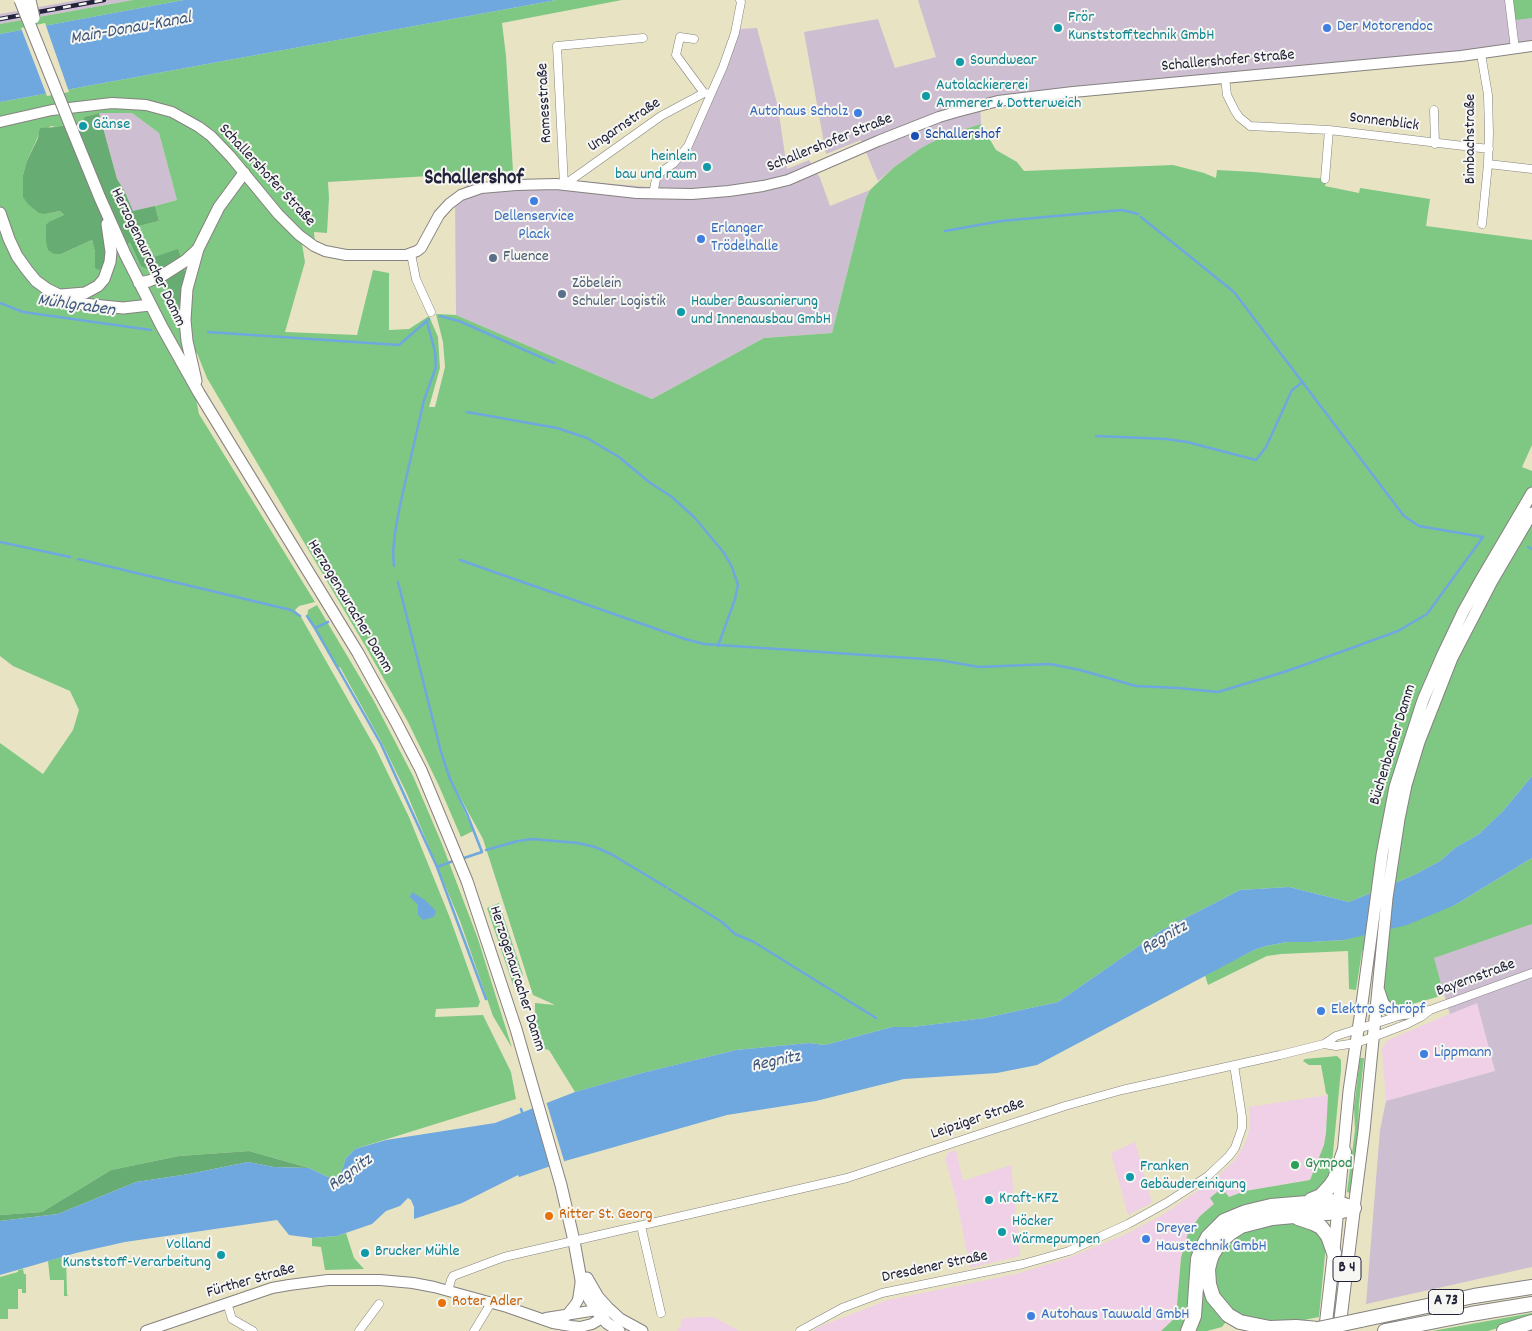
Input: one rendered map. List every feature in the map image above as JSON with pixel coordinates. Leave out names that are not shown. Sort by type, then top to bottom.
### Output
[{"type":"highway","points":[[1307,1202],[1321,1196],[1331,1186],[1344,1152]]},
{"type":"highway","points":[[1188,1331],[1194,1316],[1198,1260],[1208,1237],[1224,1221],[1264,1207],[1331,1201],[1338,1207]]},
{"type":"highway","points":[[1317,1330],[1296,1327],[1270,1328],[1240,1322],[1228,1315],[1213,1296],[1209,1284],[1208,1269],[1212,1254],[1220,1242],[1230,1233],[1241,1226],[1255,1221],[1338,1207],[1354,1208]]},
{"type":"highway","points":[[1290,1216],[1321,1227],[1328,1236],[1334,1253]]},
{"type":"highway","name":"A 73","points":[[1317,1330],[1474,1296],[1532,1287]]},
{"type":"highway","name":"A 73","points":[[1385,1331],[1532,1304]]},
{"type":"highway","points":[[1504,1331],[1532,1322]]},
{"type":"main road","name":"Herzogenauracher Damm","points":[[20,0],[100,198],[150,305],[199,393],[358,653],[421,770],[479,913],[556,1167],[574,1240],[581,1280],[588,1297],[602,1312]]},
{"type":"main road","points":[[30,0],[42,54]]},
{"type":"main road","points":[[199,393],[187,341],[185,320],[188,289],[198,249],[219,207],[244,173]]},
{"type":"main road","points":[[57,295],[75,295],[91,291],[98,286],[107,274],[111,252],[110,240],[100,198]]},
{"type":"main road","points":[[0,213],[9,239],[26,270],[47,289],[74,302],[98,306],[123,308],[150,305]]},
{"type":"main road","points":[[139,283],[163,276],[185,261],[198,249]]},
{"type":"main road","name":"Büchenbacher Damm","points":[[1334,1253],[1356,1042],[1368,952],[1387,855],[1406,784],[1447,656],[1473,595],[1532,493]]},
{"type":"main road","name":"Büchenbacher Damm","points":[[1447,656],[1532,513]]},
{"type":"main road","name":"Büchenbacher Damm","points":[[1354,1208],[1364,1131],[1387,898],[1387,855]]},
{"type":"main road","points":[[1378,984],[1380,999],[1386,1006],[1396,1013],[1408,1013]]},
{"type":"main road","name":"B 4","points":[[1339,1331],[1354,1208]]},
{"type":"main road","name":"B 4","points":[[1317,1330],[1334,1253]]},
{"type":"main road","name":"Herzogenauracher Damm","points":[[578,1261],[602,1312]]},
{"type":"main road","points":[[602,1312],[619,1331]]},
{"type":"main road","points":[[602,1312],[642,1331]]},
{"type":"street","points":[[653,194],[656,179],[661,172],[674,163],[688,146],[708,94],[726,60],[735,33],[740,0]]},
{"type":"street","points":[[1509,0],[1515,48]]},
{"type":"street","points":[[694,39],[680,37],[676,54],[708,94]]},
{"type":"street","name":"Romesstraße","points":[[564,184],[557,46],[642,38]]},
{"type":"street","name":"Schallershofer Straße","points":[[0,122],[52,110],[88,105],[128,103],[146,105],[172,112],[211,136],[288,225],[304,240],[319,249],[346,255],[411,254],[421,248],[433,225],[446,207],[469,191],[495,186],[564,184],[653,194],[709,193],[776,183],[798,176],[938,117],[998,101],[1481,54],[1532,46]]},
{"type":"street","name":"Bimbachstraße","points":[[1481,54],[1488,95],[1489,149],[1482,224]]},
{"type":"street","name":"Sonnenblick","points":[[1225,78],[1227,95],[1235,111],[1250,126],[1329,130],[1489,149]]},
{"type":"street","name":"Ungarnstraße","points":[[564,184],[661,116],[708,94]]},
{"type":"street","name":"Sonnenblick","points":[[1434,110],[1435,144]]},
{"type":"street","name":"Sonnenblick","points":[[1325,180],[1329,130]]},
{"type":"street","points":[[1488,164],[1532,169]]},
{"type":"street","points":[[411,254],[416,278],[431,312]]},
{"type":"street","name":"Bayernstraße","points":[[1374,1024],[1408,1013],[1430,1010],[1532,973]]},
{"type":"street","name":"Bayernstraße","points":[[1373,1037],[1421,1017],[1430,1010]]},
{"type":"street","points":[[1358,1029],[1374,1024]]},
{"type":"street","name":"Leipziger Straße","points":[[448,1291],[453,1276],[504,1257],[847,1178],[1065,1106],[1122,1090],[1324,1044],[1336,1036],[1358,1029]]},
{"type":"street","points":[[1356,1042],[1373,1037]]},
{"type":"street","name":"Leipziger Straße","points":[[1324,1044],[1336,1046],[1356,1042]]},
{"type":"street","name":"Dresdener Straße","points":[[800,1331],[842,1308],[882,1292],[1023,1264],[1069,1251],[1128,1224],[1166,1203],[1208,1176],[1230,1156],[1235,1148],[1242,1128],[1242,1117],[1234,1065]]},
{"type":"street","points":[[641,1226],[661,1313]]},
{"type":"street","name":"Fürther Straße","points":[[146,1331],[272,1288],[289,1284],[328,1280],[357,1279],[406,1282],[434,1287],[562,1325],[580,1327],[592,1324],[602,1312]]},
{"type":"street","points":[[566,1316],[576,1305],[581,1280]]},
{"type":"street","points":[[226,1303],[232,1319],[253,1331]]},
{"type":"street","points":[[474,1331],[492,1303]]},
{"type":"street","points":[[359,1331],[378,1304]]},
{"type":"street","name":"Fürther Straße","points":[[542,1318],[602,1312]]},
{"type":"shaded area","points":[[78,0],[133,0],[0,24],[0,14]]},
{"type":"shaded area","points":[[918,0],[1532,0],[1532,44],[980,103],[981,124],[946,135],[921,148],[878,181],[861,140],[826,154],[804,32],[878,19],[895,68],[936,57]]},
{"type":"shaded area","points":[[757,28],[778,107],[787,169],[809,160],[820,178],[830,206],[870,190],[866,198],[832,333],[764,338],[652,399],[456,315],[455,194],[469,184],[555,179],[648,187],[659,185],[664,175],[690,147],[727,68],[740,29]]},
{"type":"shaded area","points":[[99,113],[132,113],[159,133],[177,200],[133,212],[117,179]]},
{"type":"shaded area","points":[[1532,924],[1532,1267],[1366,1304],[1380,1130],[1386,1101],[1495,1071],[1477,1003],[1450,1014],[1433,958]]},
{"type":"shaded area","points":[[1477,1002],[1495,1071],[1386,1101],[1382,1049],[1386,1042]]},
{"type":"shaded area","points":[[1328,1095],[1324,1145],[1310,1180],[1245,1191],[1229,1197],[1210,1198],[1215,1204],[1200,1216],[1181,1258],[1176,1317],[1161,1331],[813,1331],[821,1326],[888,1300],[1016,1274],[1068,1258],[1126,1234],[1162,1215],[1212,1181],[1234,1161],[1245,1144],[1250,1127],[1249,1107]]},
{"type":"shaded area","points":[[1135,1142],[1152,1203],[1128,1215],[1111,1153]]},
{"type":"shaded area","points":[[956,1150],[963,1181],[1011,1165],[1020,1256],[970,1268],[957,1202],[945,1158],[949,1152]]},
{"type":"shaded area","points":[[713,1317],[740,1331],[677,1331],[681,1325],[681,1319]]},
{"type":"green space","points":[[133,0],[184,0],[0,34],[0,24]]},
{"type":"green space","points":[[556,0],[622,0],[502,23],[506,56],[513,171],[328,182],[327,233],[314,232],[316,253],[302,244],[305,262],[285,332],[357,335],[373,270],[389,273],[389,330],[409,329],[429,316],[438,337],[440,368],[429,407],[435,407],[445,367],[443,342],[436,314],[456,315],[652,399],[764,338],[832,333],[866,198],[870,190],[893,168],[921,148],[946,135],[981,124],[996,150],[1017,162],[1024,171],[1173,165],[1216,178],[1217,170],[1326,179],[1325,186],[1359,193],[1360,188],[1430,199],[1426,226],[1532,240],[1532,445],[1522,467],[1532,471],[1532,776],[1503,811],[1479,834],[1455,848],[1440,861],[1414,875],[1349,902],[1289,887],[1240,890],[1162,930],[1058,1002],[985,1018],[912,1027],[892,1027],[825,1045],[809,1043],[736,1050],[575,1092],[549,1050],[535,1047],[535,1003],[555,1005],[533,995],[483,839],[448,775],[473,831],[461,837],[408,722],[367,649],[207,378],[197,353],[187,354],[199,414],[315,602],[299,606],[295,610],[301,617],[376,749],[409,817],[450,918],[480,1002],[478,1007],[436,1009],[435,1017],[483,1015],[511,1072],[516,1099],[355,1149],[346,1158],[341,1173],[335,1177],[328,1177],[309,1168],[249,1151],[179,1156],[111,1170],[42,1212],[0,1215],[0,743],[43,774],[73,730],[79,710],[70,691],[13,666],[0,656],[0,102]],"holes":[[[99,113],[132,113],[159,133],[177,200],[155,206],[159,221],[139,226],[152,258],[178,250],[178,314],[169,298],[163,269],[130,241],[95,268],[95,252],[92,240],[61,254],[50,221],[64,215],[60,211],[45,214],[23,196],[23,175],[40,132],[51,126],[56,127],[83,121],[84,117]]]},
{"type":"green space","points":[[1513,0],[1532,0],[1532,18],[1515,20]]},
{"type":"green space","points":[[99,113],[117,179],[133,211],[155,206],[159,221],[139,226],[151,258],[178,249],[185,272],[178,315],[169,298],[163,270],[150,270],[141,266],[130,242],[99,270],[95,268],[95,252],[92,240],[61,254],[54,254],[48,250],[46,225],[50,221],[64,215],[60,211],[45,214],[39,213],[23,197],[23,175],[27,161],[38,138],[40,128],[56,127],[83,121],[84,117]]},
{"type":"green space","points":[[317,605],[374,701],[413,776],[442,844],[478,939],[512,1048],[493,1016],[460,921],[407,794],[382,743],[340,667],[337,669],[307,617],[308,610]]},
{"type":"green space","points":[[1532,858],[1532,924],[1434,958],[1444,995],[1402,1007],[1394,1006],[1383,992],[1387,954],[1362,951],[1356,990],[1349,989],[1348,951],[1267,956],[1208,985],[1205,975],[1254,950],[1287,942],[1344,940],[1455,905]]},
{"type":"green space","points":[[499,903],[523,975],[513,985],[487,908]]},
{"type":"green space","points":[[1337,1056],[1341,1060],[1341,1070],[1331,1174],[1313,1195],[1239,1209],[1192,1306],[1183,1331],[1161,1331],[1176,1317],[1181,1258],[1188,1233],[1200,1216],[1214,1204],[1210,1198],[1222,1188],[1229,1197],[1245,1191],[1310,1180],[1324,1145],[1328,1095],[1321,1065],[1309,1065],[1303,1061],[1305,1059]]},
{"type":"green space","points":[[1360,1058],[1364,1058],[1358,1134],[1350,1193],[1347,1192],[1355,1130],[1354,1108]]},
{"type":"green space","points":[[249,1151],[309,1168],[274,1167],[248,1162],[136,1182],[58,1214],[0,1221],[0,1215],[42,1212],[111,1170],[179,1156]]},
{"type":"green space","points":[[1295,1222],[1313,1226],[1326,1244],[1319,1317],[1304,1320],[1304,1323],[1263,1324],[1226,1308],[1212,1279],[1220,1248],[1249,1227]]},
{"type":"green space","points":[[346,1233],[354,1258],[364,1269],[325,1270],[321,1247],[312,1246],[312,1238],[337,1236]]},
{"type":"green space","points":[[66,1256],[68,1296],[64,1296],[64,1280],[50,1280],[48,1261]]},
{"type":"green space","points":[[1206,1259],[1228,1319],[1222,1327],[1207,1331],[1193,1331]]},
{"type":"green space","points":[[23,1269],[24,1274],[26,1274],[26,1293],[22,1293],[22,1289],[18,1289],[18,1309],[8,1309],[8,1319],[0,1319],[0,1277]]},
{"type":"green space","points":[[1532,1313],[1532,1318],[1488,1331],[1432,1331]]},
{"type":"water","name":"Main-Donau-Kanal","points":[[184,0],[556,0],[0,102],[0,34]]},
{"type":"water","name":"Regnitz","points":[[1532,776],[1532,858],[1455,905],[1407,925],[1344,940],[1287,942],[1254,950],[1037,1065],[997,1073],[904,1079],[816,1101],[727,1115],[565,1161],[519,1177],[518,1175],[462,1203],[414,1219],[414,1207],[408,1198],[400,1206],[386,1211],[372,1224],[337,1236],[312,1238],[289,1235],[277,1220],[125,1242],[76,1253],[0,1275],[0,1221],[58,1214],[136,1182],[248,1162],[274,1167],[309,1168],[328,1177],[335,1177],[341,1173],[346,1158],[355,1149],[386,1140],[495,1123],[575,1092],[736,1050],[809,1043],[825,1045],[892,1027],[912,1027],[985,1018],[1058,1002],[1162,930],[1240,890],[1289,887],[1349,902],[1414,875],[1440,861],[1455,848],[1479,834],[1503,811]]},
{"type":"water","points":[[412,892],[425,900],[436,911],[434,917],[423,920],[418,915],[418,905],[410,897]]},
{"type":"pier","points":[[45,23],[69,92],[47,96],[21,28]]},
{"type":"pier","points":[[546,1101],[565,1164],[550,1169],[532,1106]]},
{"type":"waterway","points":[[945,231],[1001,221],[1122,210],[1138,214]]},
{"type":"waterway","points":[[460,560],[704,644],[939,660],[979,667],[1050,664],[1080,670],[1136,686],[1218,692],[1284,672],[1398,631],[1427,614],[1483,537],[1419,526],[1404,516],[1234,292],[1141,217]]},
{"type":"waterway","name":"Mühlgraben","points":[[0,303],[23,312],[151,330]]},
{"type":"waterway","points":[[440,316],[459,321],[554,363]]},
{"type":"waterway","points":[[208,332],[399,345],[429,319]]},
{"type":"waterway","points":[[394,566],[393,552],[400,505],[424,400],[436,367],[435,352],[427,322]]},
{"type":"waterway","points":[[1096,436],[1166,439],[1187,442],[1256,460],[1266,447],[1292,390],[1303,382]]},
{"type":"waterway","points":[[467,412],[557,428],[587,438],[619,457],[649,482],[672,497],[695,518],[724,553],[732,567],[738,585],[735,599],[718,646]]},
{"type":"waterway","points":[[0,542],[70,557]]},
{"type":"waterway","points":[[1528,547],[1532,549]]},
{"type":"waterway","points":[[78,559],[291,610],[300,616]]},
{"type":"waterway","points":[[398,582],[441,752],[450,779],[467,814],[482,852]]},
{"type":"waterway","points":[[307,616],[315,628]]},
{"type":"waterway","points":[[328,622],[315,628],[381,744],[437,867]]},
{"type":"waterway","points":[[486,850],[532,839],[578,843],[595,847],[611,854],[666,887]]},
{"type":"waterway","points":[[461,859],[482,852]]},
{"type":"waterway","points":[[456,860],[437,867],[486,999]]},
{"type":"waterway","points":[[669,889],[722,922],[735,934],[754,942],[876,1018]]},
{"type":"railway","points":[[0,19],[104,0]]},
{"type":"place","name":"Frör Kunststofftechnik GmbH","points":[[1058,28]]},
{"type":"place","name":"Der Motorendoc","points":[[1327,28]]},
{"type":"place","name":"Soundwear","points":[[960,62]]},
{"type":"place","name":"Autolackiererei Ammerer & Dotterweich","points":[[926,96]]},
{"type":"place","name":"Autohaus Scholz","points":[[858,113]]},
{"type":"place","name":"Gänse","points":[[83,126]]},
{"type":"place","name":"Schallershof","points":[[915,136]]},
{"type":"place","name":"heinlein bau und raum","points":[[707,167]]},
{"type":"place","name":"Dellenservice Plack","points":[[534,201]]},
{"type":"place","name":"Erlanger Trödelhalle","points":[[701,239]]},
{"type":"place","name":"Fluence","points":[[493,258]]},
{"type":"place","name":"Zöbelein Schuler Logistik","points":[[562,294]]},
{"type":"place","name":"Hauber Bausanierung und Innenausbau GmbH","points":[[681,312]]},
{"type":"place","name":"Elektro Schröpf","points":[[1321,1011]]},
{"type":"place","name":"Lippmann","points":[[1424,1054]]},
{"type":"place","name":"Gympod","points":[[1295,1165]]},
{"type":"place","name":"Franken Gebäudereinigung","points":[[1130,1177]]},
{"type":"place","name":"Kraft-KFZ","points":[[989,1200]]},
{"type":"place","name":"Ritter St. Georg","points":[[549,1216]]},
{"type":"place","name":"Höcker Wärmepumpen","points":[[1002,1232]]},
{"type":"place","name":"Dreyer Haustechnik GmbH","points":[[1146,1239]]},
{"type":"place","name":"Brucker Mühle","points":[[365,1253]]},
{"type":"place","name":"Volland Kunststoff-Verarbeitung","points":[[221,1255]]},
{"type":"place","name":"Roter Adler","points":[[442,1303]]},
{"type":"place","name":"Autohaus Tauwald GmbH","points":[[1031,1316]]},
{"type":"district","name":"Schallershof","points":[[474,180]]}]
